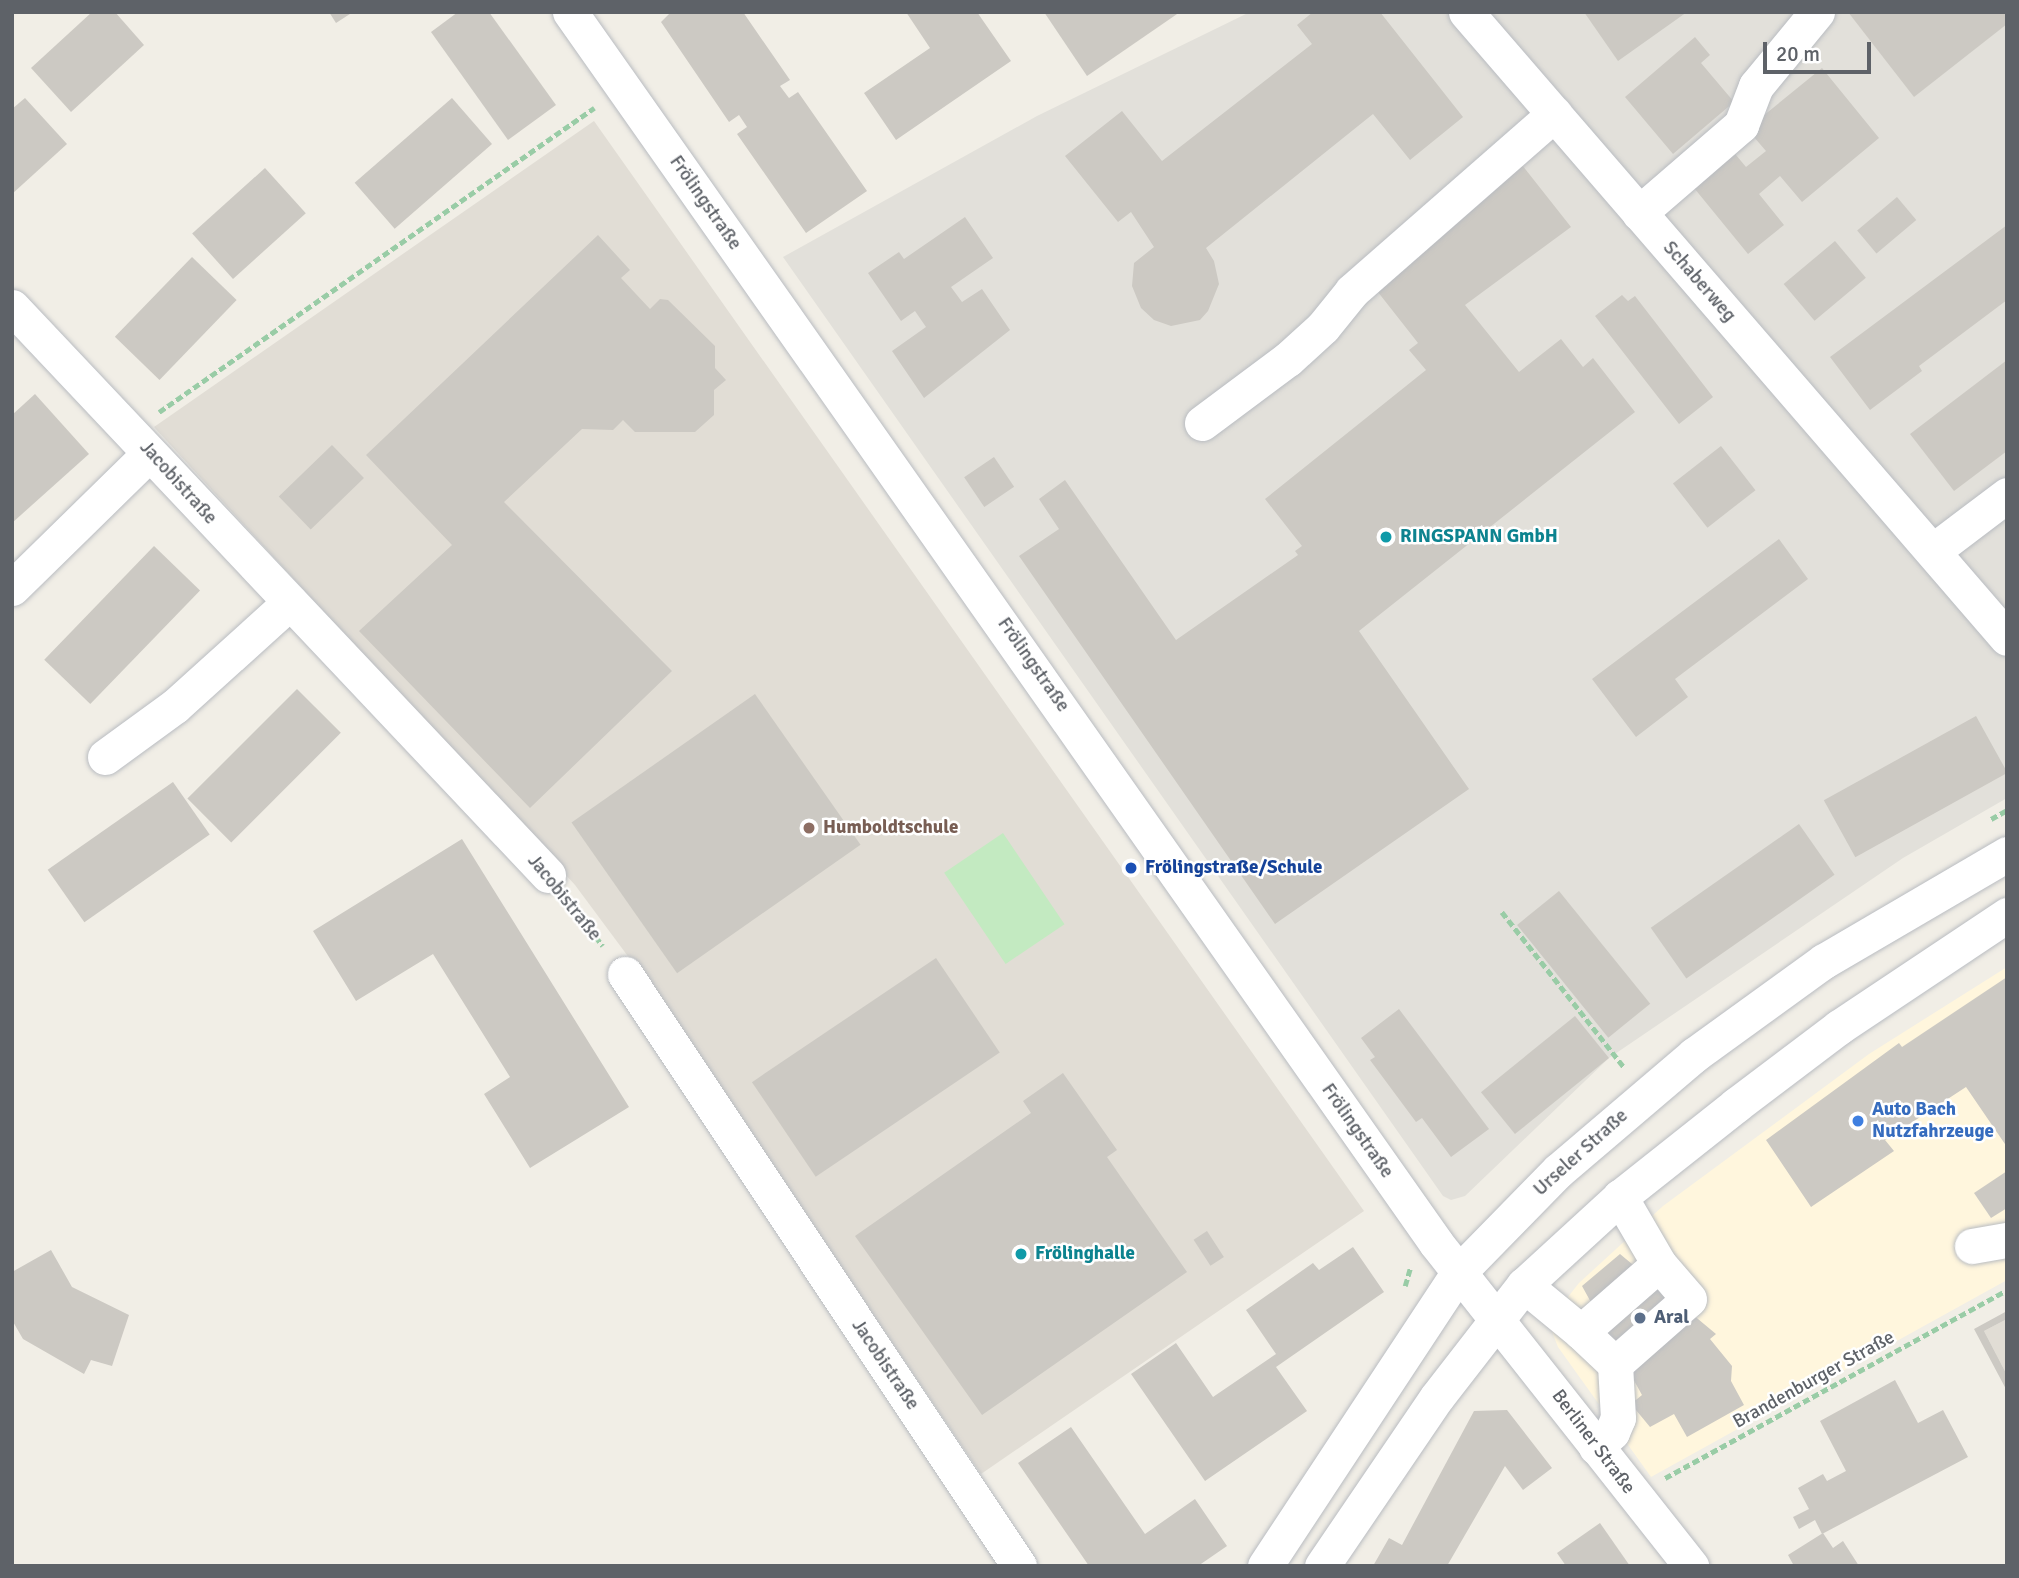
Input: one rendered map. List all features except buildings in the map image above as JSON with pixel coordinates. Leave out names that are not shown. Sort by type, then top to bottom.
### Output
[{"type":"street","name":"Frölingstraße","points":[[570,12],[1458,1273],[1496,1318]]},
{"type":"street","name":"Schaberweg","points":[[1466,12],[2007,638]]},
{"type":"street","points":[[1639,213],[1741,125],[1756,86],[1817,12]]},
{"type":"street","points":[[1202,423],[1288,359],[1323,327],[1352,291],[1554,114]]},
{"type":"street","name":"Jacobistraße","points":[[12,307],[548,875]]},
{"type":"street","points":[[12,588],[139,443]]},
{"type":"street","points":[[1933,551],[2007,495]]},
{"type":"street","points":[[105,757],[175,706],[289,602]]},
{"type":"street","name":"Urseler Straße","points":[[1265,1566],[1458,1273],[1559,1170],[1694,1055],[1824,961],[2007,854]]},
{"type":"street","points":[[1322,1566],[1496,1318],[1524,1285],[1620,1197],[1839,1027],[2007,915]]},
{"type":"street","name":"Jacobistraße","points":[[625,974],[1019,1566]]},
{"type":"street","points":[[1615,1364],[1689,1299],[1659,1264],[1620,1197]]},
{"type":"street","points":[[1972,1246],[2007,1240]]},
{"type":"street","points":[[1581,1332],[1659,1264]]},
{"type":"street","points":[[1524,1285],[1615,1364],[1618,1418],[1612,1432],[1596,1447]]},
{"type":"street","name":"Berliner Straße","points":[[1496,1318],[1691,1566]]},
{"type":"path","points":[[139,443],[623,88]]},
{"type":"path","name":"Jacobistraße","points":[[548,875],[625,974]]},
{"type":"path","points":[[1502,912],[1625,1067]]},
{"type":"path","name":"Brandenburger Straße","points":[[1634,1495],[2007,1290]]},
{"type":"shaded area","points":[[1250,12],[2007,12],[2007,798],[1903,858],[1609,1058],[1465,1196],[1451,1200],[1443,1196],[783,257],[1037,116]]},
{"type":"shaded area","name":"Humboldtschule","points":[[594,121],[1364,1211],[981,1474],[653,990],[575,885],[154,427]]},
{"type":"shaded area","points":[[2007,967],[2007,1280],[1651,1477],[1558,1347],[1552,1332],[1560,1307],[1579,1283],[1663,1206],[1869,1054]]},
{"type":"shaded area","points":[[2007,1319],[2007,1375],[1984,1331]]},
{"type":"green space","points":[[1003,833],[1065,924],[1006,964],[944,873]]},
{"type":"place","name":"RINGSPANN GmbH","points":[[1386,537]]},
{"type":"place","name":"Humboldtschule","points":[[809,828]]},
{"type":"place","name":"Frölingstraße/Schule","points":[[1131,868]]},
{"type":"place","name":"Auto Bach Nutzfahrzeuge","points":[[1858,1121]]},
{"type":"place","name":"Frölinghalle","points":[[1021,1254]]},
{"type":"place","name":"Aral","points":[[1640,1318]]}]
